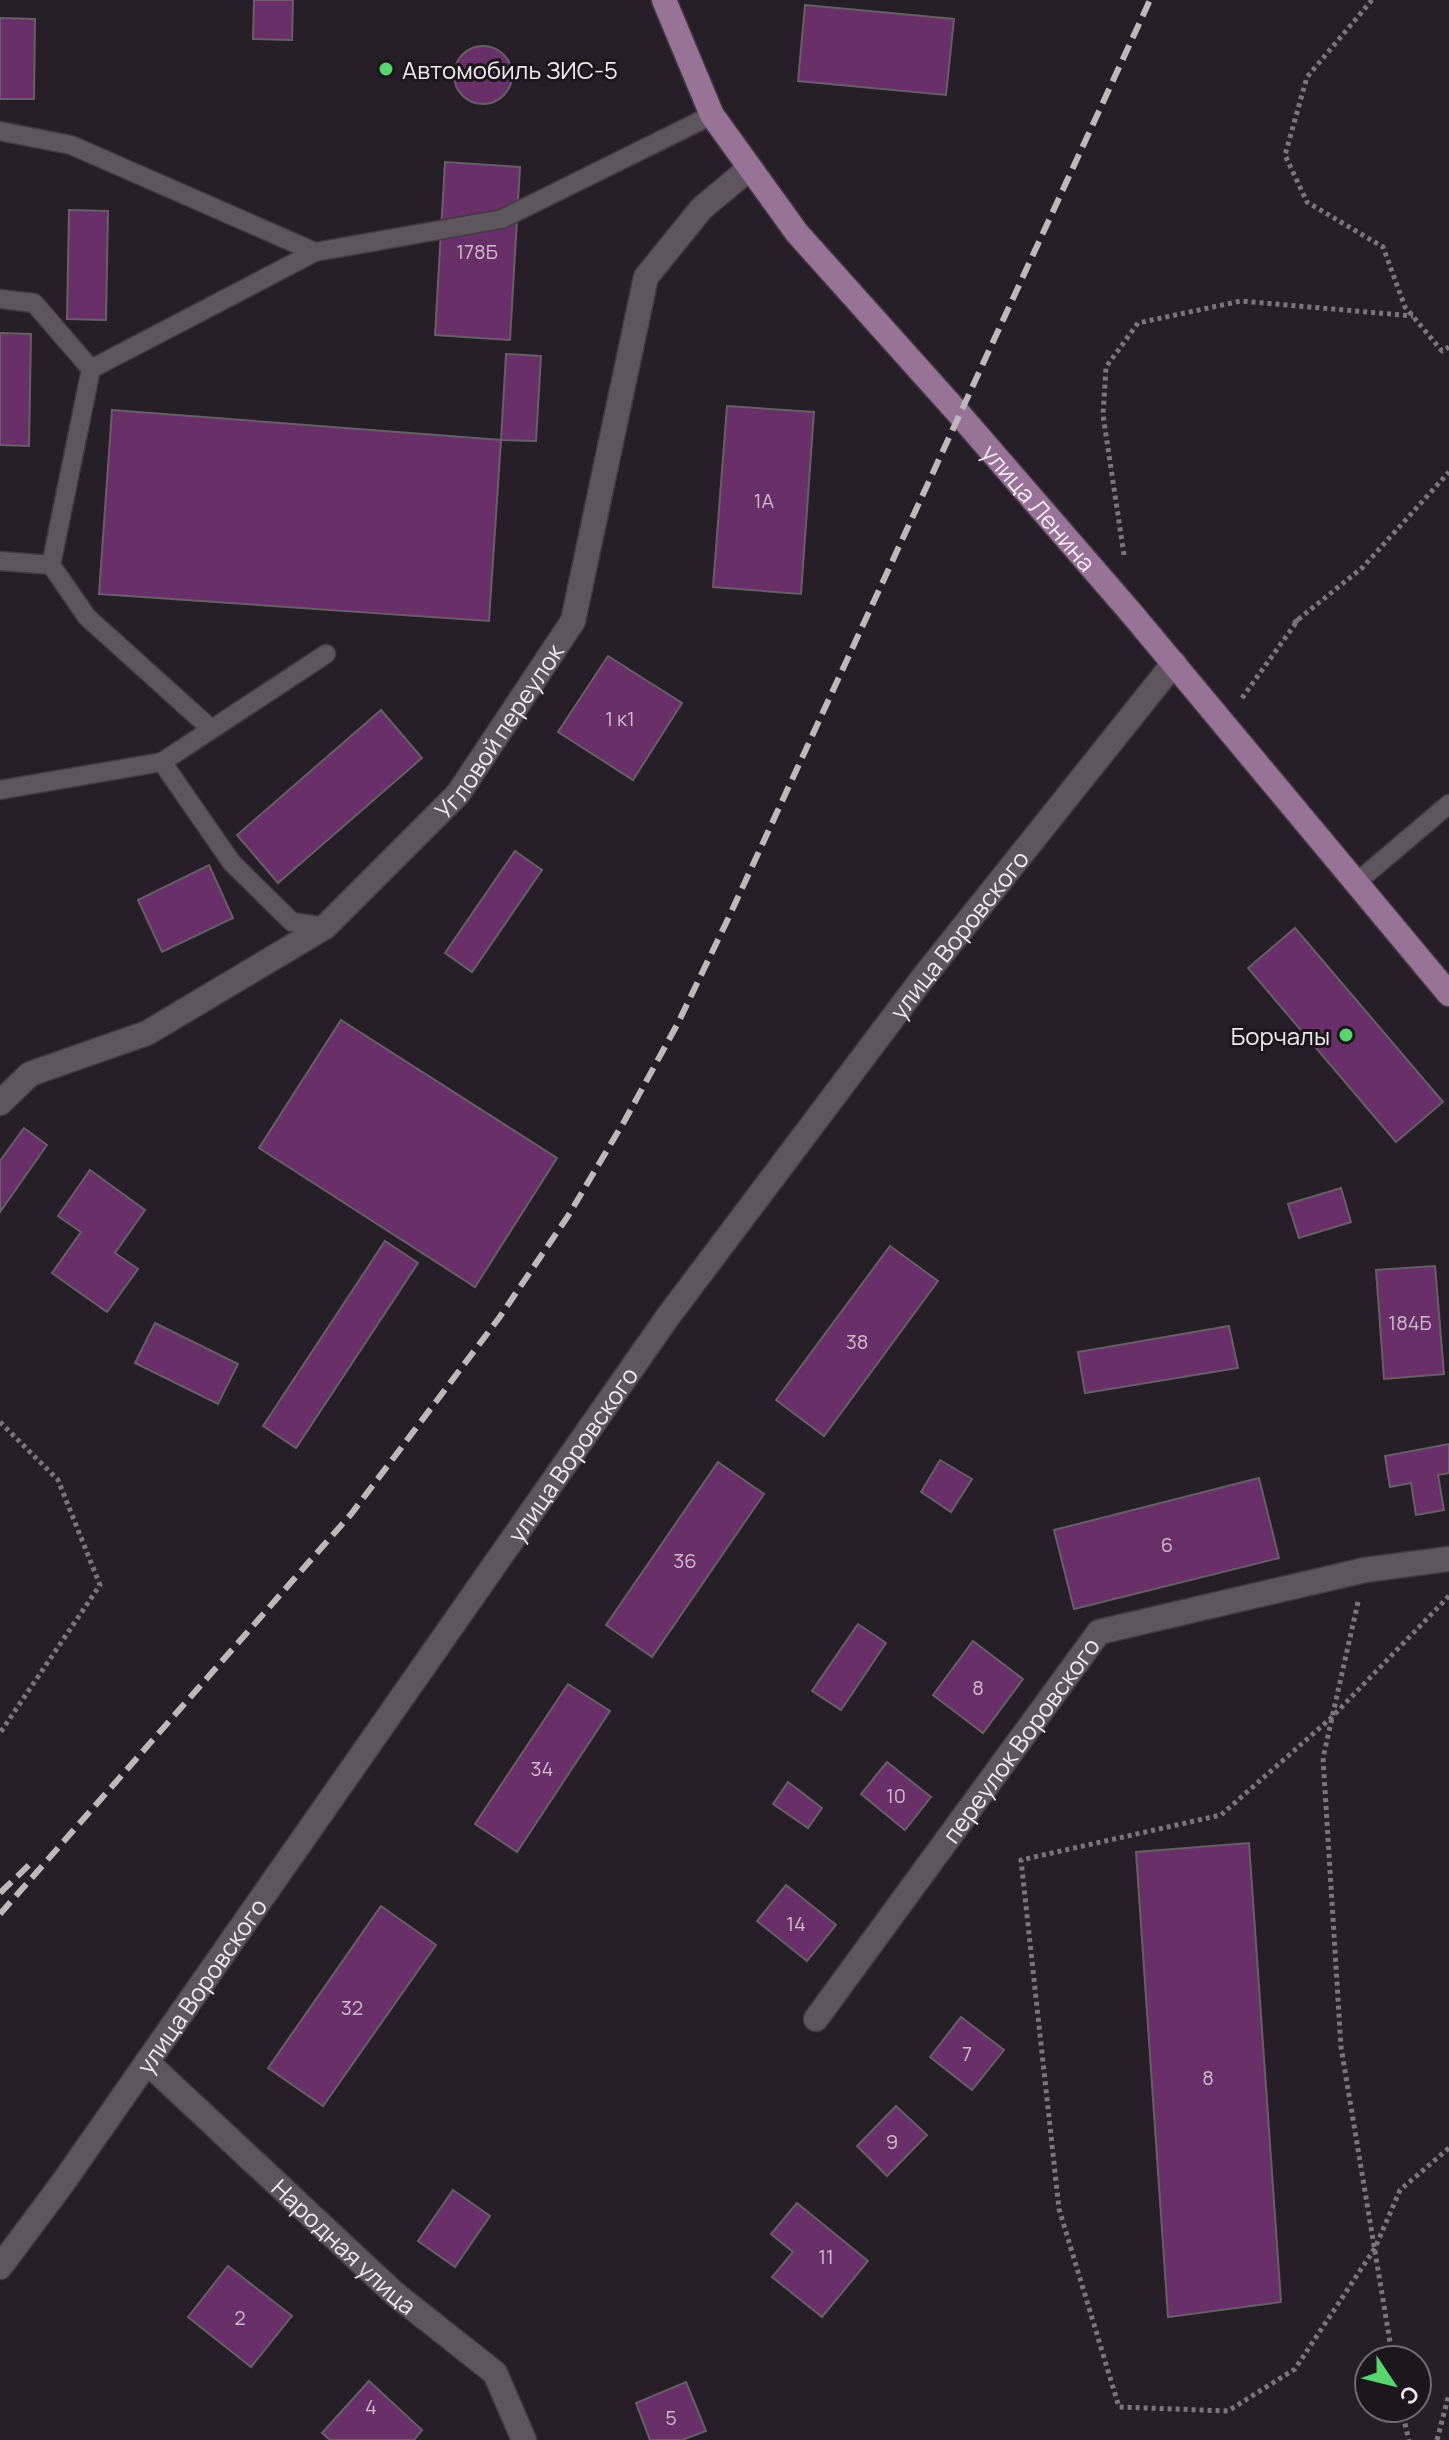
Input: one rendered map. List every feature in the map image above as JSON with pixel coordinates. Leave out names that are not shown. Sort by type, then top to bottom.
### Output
[{"type":"main road","name":"улица Ленина","points":[[664,0],[712,115],[797,233],[1133,615],[1449,994]]},
{"type":"street","name":"Угловой переулок","points":[[0,1103],[30,1074],[147,1033],[325,927],[458,794],[573,621],[646,277],[702,208],[750,168]]},
{"type":"street","name":"улица Воровского","points":[[0,2267],[667,1318],[922,979],[1174,663]]},
{"type":"street","name":"переулок Воровского","points":[[816,2019],[1099,1632],[1365,1570],[1449,1559]]},
{"type":"street","name":"Народная улица","points":[[147,2062],[395,2294],[495,2373],[524,2440]]},
{"type":"lane","points":[[91,369],[315,252],[502,219],[712,115]]},
{"type":"lane","points":[[0,131],[71,145],[315,252]]},
{"type":"lane","points":[[0,299],[34,303],[91,369]]},
{"type":"lane","points":[[91,369],[51,565],[87,617],[210,728]]},
{"type":"lane","points":[[0,561],[51,565]]},
{"type":"lane","points":[[0,790],[162,762],[326,654]]},
{"type":"lane","points":[[162,762],[232,863],[292,922],[325,927]]},
{"type":"lane","points":[[1357,882],[1449,804]]},
{"type":"path","points":[[1372,0],[1307,77],[1285,155],[1307,202],[1383,247],[1405,307],[1442,351],[1449,347]]},
{"type":"path","points":[[1133,615],[1103,415],[1106,367],[1138,323],[1241,301],[1413,316]]},
{"type":"path","points":[[1224,723],[1298,620],[1295,622],[1363,567],[1449,472]]},
{"type":"path","points":[[0,1422],[58,1480],[100,1585],[0,1733]]},
{"type":"path","points":[[1365,1570],[1323,1758],[1341,2047],[1390,2344]]},
{"type":"path","points":[[1449,1596],[1331,1718],[1221,1815],[1021,1860],[1059,2209],[1119,2407],[1228,2411],[1295,2369],[1375,2248],[1400,2190],[1449,2148]]},
{"type":"path","points":[[1437,2440],[1449,2394]]},
{"type":"building","points":[[254,0],[293,0],[292,40],[253,39]]},
{"type":"building","points":[[805,5],[954,19],[946,95],[798,81]]},
{"type":"building","points":[[0,18],[35,19],[34,99],[0,99]]},
{"type":"building","points":[[483,46],[504,54],[512,75],[504,96],[483,104],[462,96],[454,75],[462,54]]},
{"type":"building","points":[[445,162],[520,167],[510,340],[435,335]]},
{"type":"building","points":[[69,210],[108,211],[106,320],[67,319]]},
{"type":"building","points":[[0,333],[31,334],[29,446],[0,445]]},
{"type":"building","points":[[506,354],[541,356],[536,441],[501,440]]},
{"type":"building","points":[[727,406],[814,412],[801,594],[713,587]]},
{"type":"building","points":[[112,410],[501,440],[489,621],[99,594]]},
{"type":"building","points":[[608,656],[682,703],[633,780],[558,732]]},
{"type":"building","points":[[381,710],[422,758],[278,883],[237,835]]},
{"type":"building","points":[[515,851],[542,870],[472,972],[445,953]]},
{"type":"building","points":[[209,865],[233,918],[162,952],[138,900]]},
{"type":"building","name":"Борчалы","points":[[1295,928],[1443,1102],[1396,1142],[1248,968]]},
{"type":"building","points":[[341,1020],[557,1158],[475,1287],[259,1148]]},
{"type":"building","points":[[24,1128],[47,1145],[0,1212],[0,1161]]},
{"type":"building","points":[[90,1170],[145,1210],[115,1253],[138,1269],[107,1312],[52,1273],[81,1232],[58,1216]]},
{"type":"building","points":[[1341,1188],[1351,1222],[1299,1238],[1288,1204]]},
{"type":"building","points":[[385,1241],[418,1263],[296,1448],[263,1426]]},
{"type":"building","points":[[890,1246],[938,1281],[824,1436],[776,1400]]},
{"type":"building","points":[[1435,1266],[1444,1374],[1384,1379],[1376,1270]]},
{"type":"building","points":[[155,1323],[238,1364],[218,1404],[135,1363]]},
{"type":"building","points":[[1229,1326],[1238,1368],[1085,1393],[1078,1352]]},
{"type":"building","points":[[1449,1444],[1449,1473],[1438,1475],[1444,1510],[1416,1515],[1411,1483],[1390,1487],[1385,1456]]},
{"type":"building","points":[[940,1460],[972,1479],[951,1512],[921,1492]]},
{"type":"building","points":[[718,1462],[764,1494],[652,1657],[606,1625]]},
{"type":"building","points":[[1259,1478],[1279,1558],[1074,1609],[1054,1530]]},
{"type":"building","points":[[858,1624],[886,1643],[841,1710],[812,1691]]},
{"type":"building","points":[[973,1641],[1023,1679],[983,1733],[933,1695]]},
{"type":"building","points":[[568,1684],[610,1711],[517,1852],[475,1824]]},
{"type":"building","points":[[887,1762],[931,1797],[905,1830],[861,1794]]},
{"type":"building","points":[[788,1782],[822,1808],[808,1828],[773,1804]]},
{"type":"building","points":[[1249,1843],[1281,2302],[1168,2317],[1136,1852]]},
{"type":"building","points":[[786,1885],[836,1925],[807,1961],[757,1921]]},
{"type":"building","points":[[381,1906],[436,1945],[323,2106],[268,2068]]},
{"type":"building","points":[[961,2017],[1004,2050],[972,2090],[930,2057]]},
{"type":"building","points":[[896,2106],[927,2135],[887,2176],[857,2146]]},
{"type":"building","points":[[453,2190],[490,2216],[455,2267],[418,2241]]},
{"type":"building","points":[[797,2203],[868,2261],[822,2317],[772,2277],[793,2252],[771,2234]]},
{"type":"building","points":[[228,2266],[292,2316],[251,2367],[188,2317]]},
{"type":"building","points":[[369,2381],[422,2430],[414,2440],[330,2440],[322,2433]]},
{"type":"building","points":[[686,2382],[706,2431],[682,2440],[650,2440],[636,2403]]},
{"type":"railway","points":[[0,1914],[352,1513],[499,1318],[568,1216],[678,1023],[728,919],[1150,0]]},
{"type":"railway","points":[[0,1893],[29,1865]]},
{"type":"place","name":"Автомобиль ЗИС-5","points":[[386,69]]},
{"type":"place","name":"Борчалы","points":[[1346,1035]]}]
